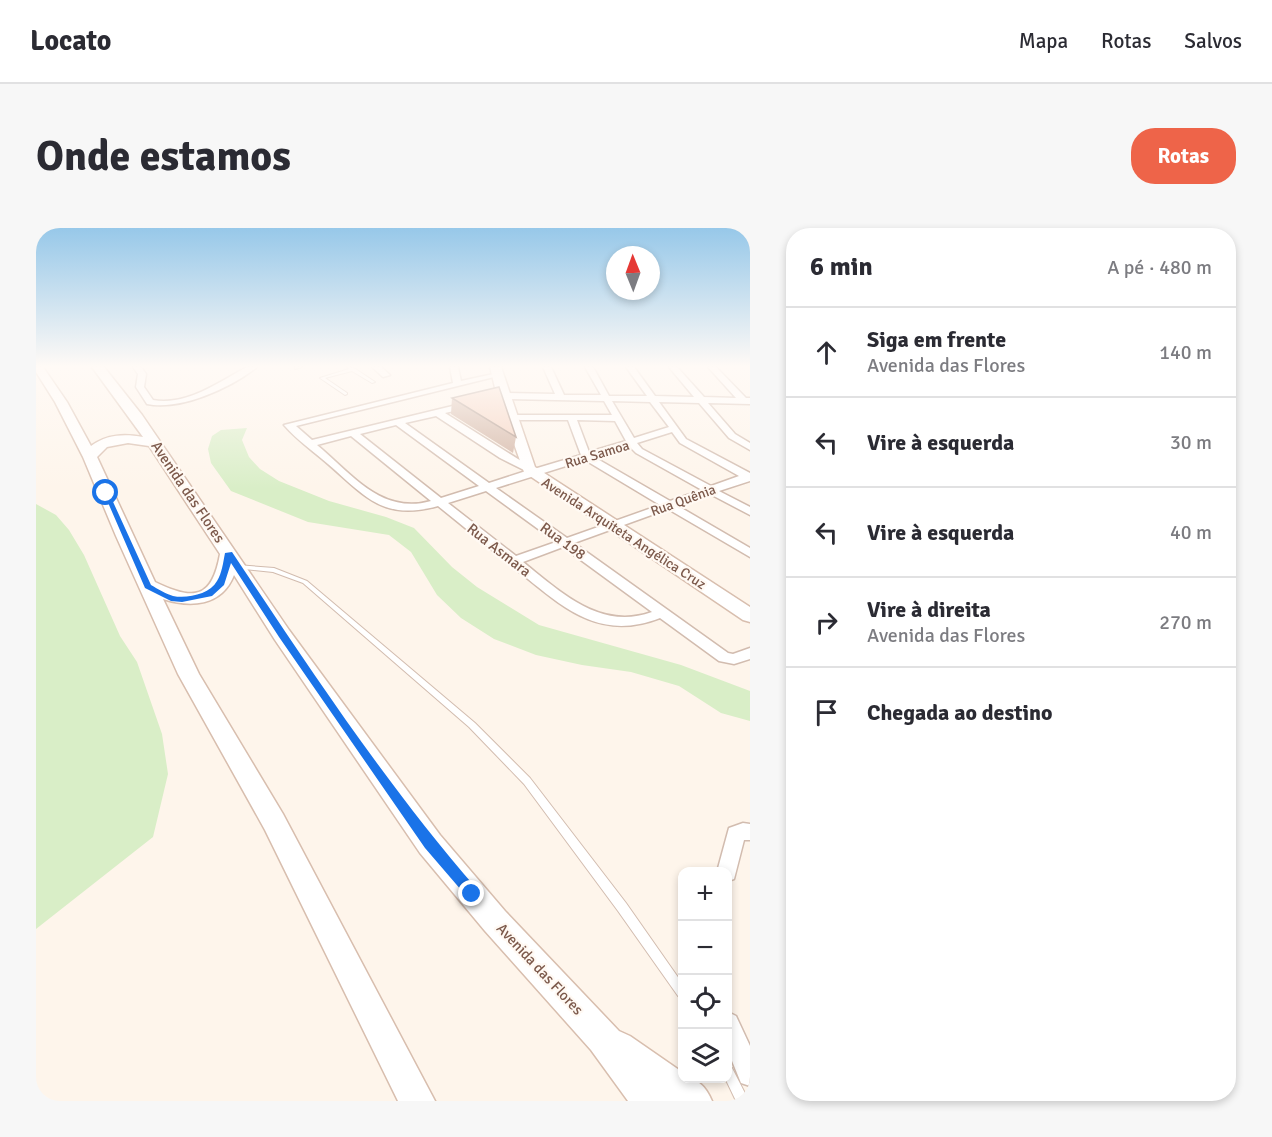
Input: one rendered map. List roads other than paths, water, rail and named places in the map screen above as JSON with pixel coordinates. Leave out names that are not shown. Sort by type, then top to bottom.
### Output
[{"type":"main road","points":[[60,408],[90,457],[189,674],[274,822],[417,1101]]},
{"type":"main road","name":"Avenida das Flores","points":[[128,408],[282,635],[430,844],[502,928],[603,1038],[650,1101]]},
{"type":"main road","name":"Avenida Arquiteta Angélica Cruz","points":[[513,408],[535,471],[750,599]]},
{"type":"main road","name":"Avenida Arquiteta Angélica Cruz","points":[[515,408],[534,458],[535,471]]},
{"type":"main road","points":[[90,457],[95,448],[114,440],[128,438],[154,443]]},
{"type":"main road","name":"Avenida Arquiteta Angélica Cruz","points":[[620,523],[750,616]]},
{"type":"main road","points":[[148,586],[171,598],[199,598],[209,594],[219,585],[233,560]]},
{"type":"main road","points":[[603,1038],[694,1101]]},
{"type":"street","points":[[357,408],[289,424],[308,444],[457,408]]},
{"type":"street","points":[[612,408],[632,443],[651,458],[750,512]]},
{"type":"street","points":[[659,408],[673,429],[693,447],[749,477]]},
{"type":"street","points":[[708,408],[732,436],[750,447]]},
{"type":"street","points":[[437,412],[504,456],[535,471]]},
{"type":"street","points":[[520,417],[618,418]]},
{"type":"street","points":[[572,418],[586,456],[750,553]]},
{"type":"street","name":"Rua 198","points":[[397,422],[661,613],[729,659],[750,653]]},
{"type":"street","name":"Rua Samoa","points":[[308,444],[374,500],[396,507],[417,509],[673,429]]},
{"type":"street","name":"Rua Asmara","points":[[353,433],[573,608],[615,623],[632,624],[661,613]]},
{"type":"street","name":"Rua Quênia","points":[[514,561],[707,490],[749,477]]},
{"type":"street","points":[[728,867],[736,834],[742,831],[750,832]]},
{"type":"street","points":[[730,1029],[750,1074]]},
{"type":"lane","points":[[233,560],[274,570],[304,582],[472,725],[527,781],[629,916],[678,986]]},
{"type":"lane","points":[[732,1080],[743,1101]]}]
